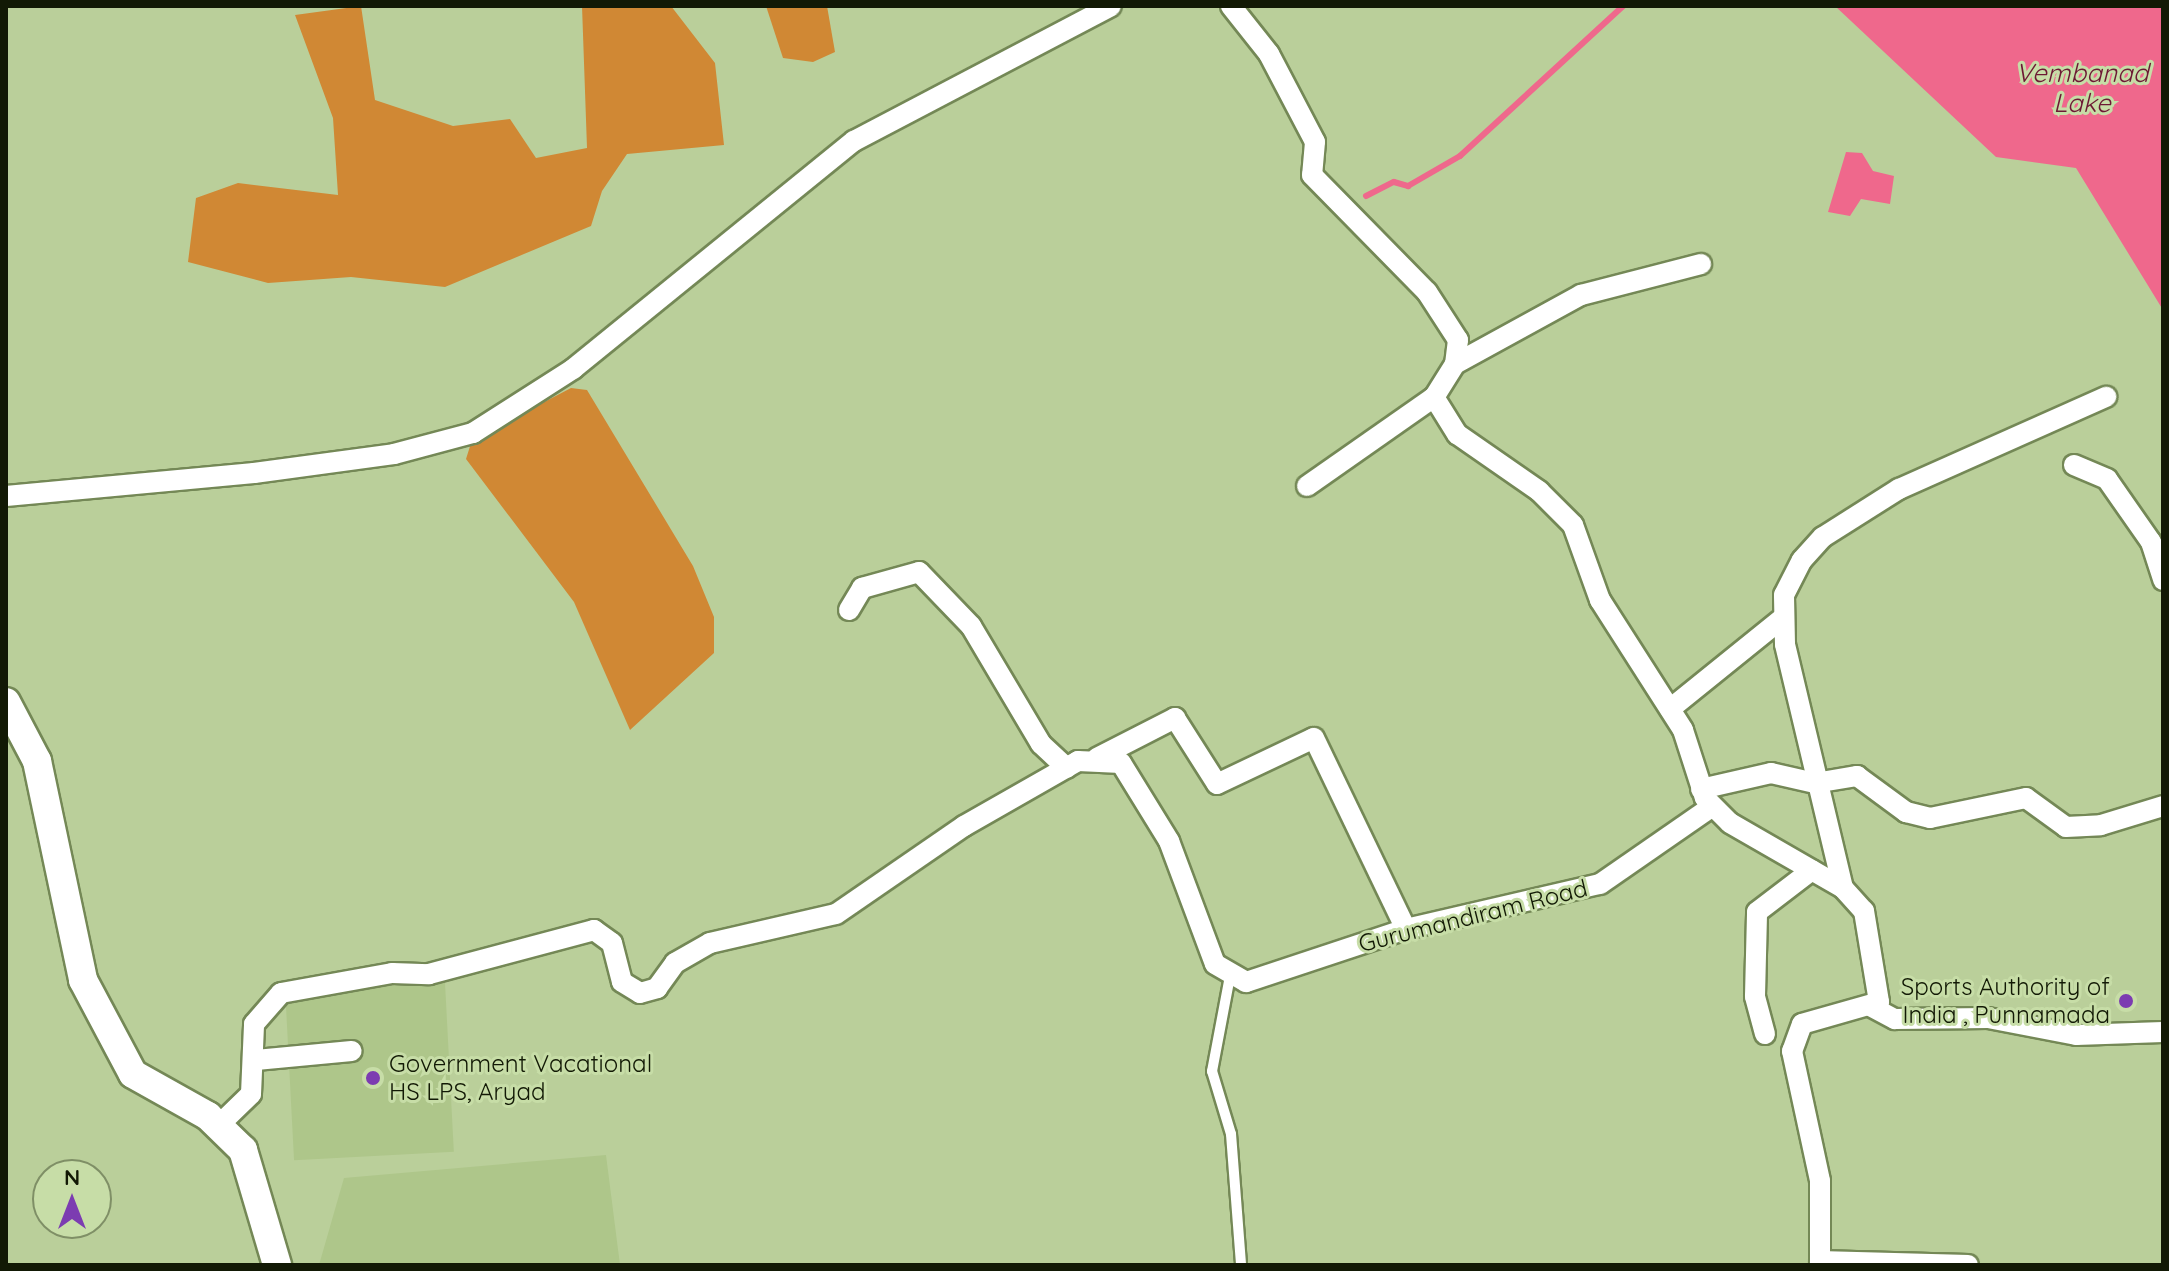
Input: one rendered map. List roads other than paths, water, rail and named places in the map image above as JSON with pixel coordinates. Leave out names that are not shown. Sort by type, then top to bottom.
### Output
[{"type":"main road","points":[[6,702],[37,761],[83,980],[133,1074],[218,1126],[247,1158],[277,1265]]},
{"type":"street","points":[[6,496],[270,471],[421,449],[473,433],[573,369],[854,141],[1111,6]]},
{"type":"street","points":[[1231,6],[1269,54],[1315,142],[1312,175],[1427,292],[1458,340],[1455,364],[1434,397],[1307,486]]},
{"type":"street","points":[[1455,364],[1581,295],[1701,264]]},
{"type":"street","points":[[1434,397],[1457,434],[1483,459],[1539,491],[1573,525],[1600,600],[1670,709],[1706,798],[1730,823],[1843,888]]},
{"type":"street","points":[[1872,1007],[1880,991],[1868,923],[1843,888],[1815,783],[1784,617],[1784,595],[1823,537],[1899,489],[2106,397]]},
{"type":"street","points":[[2074,465],[2107,479],[2151,542],[2163,580]]},
{"type":"street","points":[[849,610],[862,588],[919,572],[971,626],[1041,744],[1067,768]]},
{"type":"street","points":[[1670,709],[1784,617]]},
{"type":"street","points":[[218,1126],[251,1094],[256,1060],[254,1024],[281,993],[392,973],[429,974],[565,932],[602,932],[622,982],[640,993],[657,988],[675,963],[710,943],[836,914],[964,826],[1067,768],[1097,758],[1175,718],[1217,784],[1314,738],[1406,929]]},
{"type":"street","points":[[1097,758],[1121,763],[1146,797],[1215,964],[1230,976]]},
{"type":"street","points":[[1706,798],[1771,773],[1815,783],[1857,776],[1906,812],[1930,818],[2026,798],[2066,827],[2101,825],[2163,806]]},
{"type":"street","name":"Gurumandiram Road","points":[[1230,976],[1246,982],[1406,929],[1600,884],[1685,829],[1706,798]]},
{"type":"street","points":[[1685,829],[1730,823]]},
{"type":"street","points":[[1765,1034],[1755,996],[1757,912],[1812,870]]},
{"type":"street","points":[[1968,1265],[1820,1263],[1820,1181],[1794,1038],[1802,1024],[1872,1007],[1895,1019],[1988,1018],[2076,1035],[2163,1032]]},
{"type":"street","points":[[256,1060],[352,1051]]},
{"type":"lane","points":[[1230,976],[1212,1071],[1231,1134],[1241,1265]]},
{"type":"water","name":"Vembanad Lake","points":[[1835,6],[2163,6],[2163,310],[2076,168],[1996,157]]},
{"type":"water","points":[[1846,152],[1862,153],[1873,171],[1894,176],[1890,204],[1861,199],[1850,216],[1828,212]]},
{"type":"waterway","points":[[1366,196],[1394,182],[1408,186],[1460,156],[1623,6]]},
{"type":"place","name":"Sports Authority of India , Punnamada","points":[[2126,1001]]},
{"type":"place","name":"Government Vacational HS LPS, Aryad","points":[[373,1078]]}]
